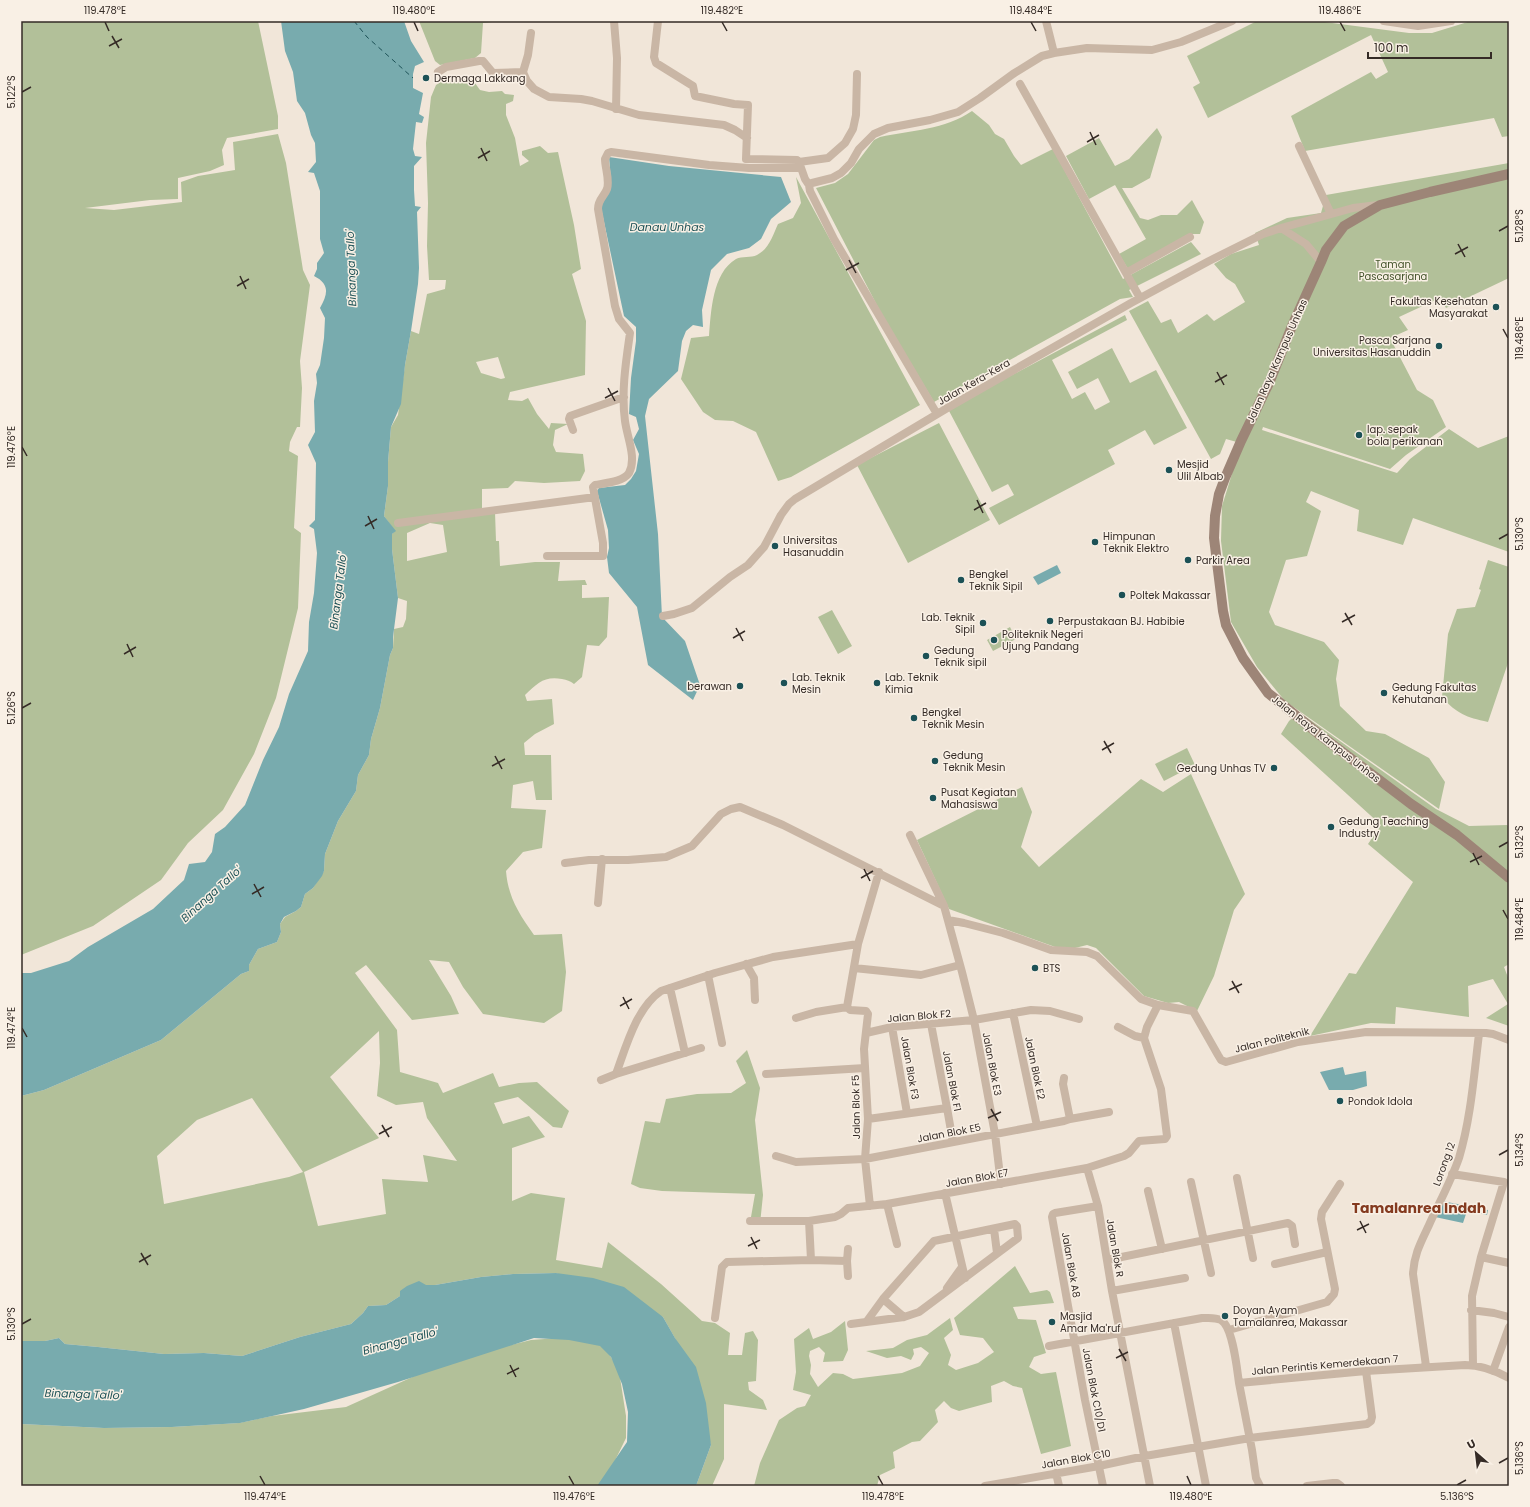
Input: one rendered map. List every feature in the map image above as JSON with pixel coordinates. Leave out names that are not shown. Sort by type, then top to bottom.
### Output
[{"type":"street","points":[[614,21],[617,58],[616,109]]},
{"type":"street","points":[[658,21],[655,60],[662,67],[693,86],[695,96],[734,104],[748,105],[746,159],[797,160],[810,191],[834,239],[937,414]]},
{"type":"street","points":[[1046,21],[1053,47]]},
{"type":"street","points":[[1384,21],[1418,26],[1452,21]]},
{"type":"street","points":[[804,174],[812,183],[832,178],[841,173],[851,163],[859,149],[874,134],[888,128],[930,120],[958,112],[1053,47],[1152,50],[1181,42],[1229,22]]},
{"type":"street","points":[[531,33],[528,55],[523,72],[527,81],[534,89],[549,97],[581,99],[639,115],[724,125],[735,130],[746,138]]},
{"type":"street","points":[[438,72],[446,67],[483,61],[493,73],[523,72]]},
{"type":"street","points":[[547,556],[603,556],[603,543],[593,489],[595,485],[622,479],[629,473],[632,461],[625,420],[624,397],[630,333],[619,319],[617,312],[598,209],[600,199],[607,189],[606,156],[611,152],[709,165],[804,174],[828,158],[845,142],[853,129],[856,115],[857,74]]},
{"type":"street","points":[[1020,84],[1140,298]]},
{"type":"street","points":[[1299,146],[1331,214]]},
{"type":"street","name":"Jalan Raya Kampus Unhas","points":[[1509,174],[1380,205],[1344,226],[1326,250],[1270,380],[1241,441],[1220,494],[1215,516],[1214,538],[1226,625],[1243,658],[1268,693],[1320,736],[1411,804],[1457,836],[1509,878]]},
{"type":"street","name":"Jalan Kera-Kera","points":[[663,616],[692,608],[730,577],[748,565],[764,547],[788,504],[937,414],[1140,298],[1256,237],[1281,228],[1354,208],[1380,205]]},
{"type":"street","points":[[1281,228],[1306,244],[1321,262]]},
{"type":"street","points":[[1126,273],[1190,237]]},
{"type":"street","points":[[573,430],[569,419],[570,416],[624,397]]},
{"type":"street","points":[[398,523],[594,497]]},
{"type":"street","points":[[565,863],[602,859],[628,860],[666,857],[692,846],[721,814],[731,809],[740,807],[783,825],[944,906]]},
{"type":"street","name":"Jalan Blok E3","points":[[910,835],[944,906],[960,965],[974,1020],[995,1134],[1001,1184]]},
{"type":"street","points":[[598,903],[602,859]]},
{"type":"street","points":[[796,1018],[827,1010],[847,1007],[858,944],[879,872]]},
{"type":"street","name":"Jalan Politeknik","points":[[948,920],[1003,933],[1051,950],[1087,952],[1097,956],[1141,999],[1158,1005],[1194,1011],[1221,1060],[1226,1062],[1298,1042],[1366,1032],[1493,1034],[1509,1040]]},
{"type":"street","points":[[616,1074],[630,1034],[646,1007],[654,996],[660,991],[708,975],[773,957],[858,944]]},
{"type":"street","points":[[746,964],[754,978],[756,1000]]},
{"type":"street","points":[[854,968],[921,975],[960,965]]},
{"type":"street","points":[[708,975],[722,1043]]},
{"type":"street","points":[[670,988],[685,1053]]},
{"type":"street","points":[[1118,1027],[1134,1036],[1144,1038],[1147,1027],[1158,1005]]},
{"type":"street","name":"Jalan Blok F5","points":[[847,1007],[850,1010],[867,1012],[864,1049],[868,1118],[865,1159],[870,1206]]},
{"type":"street","name":"Jalan Blok F2","points":[[866,1033],[892,1027],[974,1020],[1031,1010],[1043,1010],[1079,1019]]},
{"type":"street","name":"Jalan Blok E2","points":[[1013,1013],[1037,1126]]},
{"type":"street","name":"Jalan Blok F1","points":[[931,1024],[948,1108],[953,1142]]},
{"type":"street","name":"Jalan Blok F3","points":[[892,1027],[908,1113]]},
{"type":"street","name":"Lorong 12","points":[[1426,1366],[1413,1274],[1413,1260],[1452,1174],[1464,1136],[1474,1074],[1478,1034]]},
{"type":"street","name":"Jalan Blok E7","points":[[750,1221],[809,1221],[835,1217],[848,1208],[887,1204],[1087,1168],[1124,1156],[1134,1148],[1139,1141],[1161,1140],[1166,1138],[1161,1089],[1144,1038]]},
{"type":"street","points":[[601,1080],[701,1048]]},
{"type":"street","points":[[766,1074],[865,1068]]},
{"type":"street","points":[[1064,1078],[1063,1084],[1070,1120]]},
{"type":"street","points":[[868,1118],[948,1108]]},
{"type":"street","name":"Jalan Blok E5","points":[[776,1156],[796,1162],[865,1159],[1109,1112]]},
{"type":"street","name":"Jalan Blok R","points":[[1087,1168],[1098,1206],[1112,1291],[1150,1486]]},
{"type":"street","points":[[1452,1174],[1504,1182],[1474,1282],[1471,1310],[1473,1365]]},
{"type":"street","points":[[1237,1178],[1253,1258]]},
{"type":"street","points":[[1191,1182],[1211,1273]]},
{"type":"street","points":[[1049,1346],[1202,1318],[1216,1318],[1222,1321],[1229,1330],[1327,1302],[1334,1294],[1335,1289],[1321,1219],[1322,1212],[1340,1184]]},
{"type":"street","points":[[1148,1190],[1162,1249]]},
{"type":"street","points":[[945,1193],[965,1278]]},
{"type":"street","points":[[887,1204],[897,1244]]},
{"type":"street","name":"Jalan Blok A8","points":[[1074,1341],[1052,1216],[1055,1213],[1098,1206]]},
{"type":"street","points":[[809,1221],[811,1260]]},
{"type":"street","points":[[1107,1260],[1288,1223],[1292,1226],[1295,1244]]},
{"type":"street","points":[[851,1324],[904,1317],[918,1312],[1018,1238],[1017,1226],[1015,1224],[956,1236],[933,1243],[883,1299],[867,1321]]},
{"type":"street","points":[[994,1229],[997,1253]]},
{"type":"street","points":[[848,1249],[848,1276]]},
{"type":"street","points":[[1275,1264],[1327,1252]]},
{"type":"street","points":[[1481,1257],[1509,1263]]},
{"type":"street","points":[[715,1318],[722,1267],[727,1262],[811,1260],[847,1261]]},
{"type":"street","points":[[945,1292],[962,1268]]},
{"type":"street","points":[[1112,1291],[1185,1278]]},
{"type":"street","points":[[883,1299],[904,1317]]},
{"type":"street","points":[[1471,1310],[1494,1313],[1509,1317]]},
{"type":"street","points":[[1174,1323],[1206,1486]]},
{"type":"street","points":[[1493,1371],[1509,1327]]},
{"type":"street","name":"Jalan Perintis Kemerdekaan 7","points":[[1229,1330],[1239,1383],[1426,1366],[1473,1365],[1509,1378]]},
{"type":"street","name":"Jalan Blok C10/D1","points":[[1074,1341],[1103,1486]]},
{"type":"street","name":"Jalan Blok C10","points":[[985,1486],[1011,1484],[1056,1473],[1099,1466],[1144,1456],[1250,1438],[1368,1424],[1372,1417],[1366,1371]]},
{"type":"street","points":[[1239,1383],[1256,1478],[1260,1486]]},
{"type":"street","points":[[1056,1473],[1058,1486]]},
{"type":"street","points":[[1307,1486],[1333,1483],[1337,1483],[1341,1486]]},
{"type":"green space","points":[[21,21],[258,21],[278,116],[278,129],[227,138],[222,150],[224,165],[210,171],[178,178],[178,199],[150,200],[85,208],[114,210],[182,202],[181,182],[198,176],[235,170],[233,142],[278,134],[286,163],[303,270],[310,285],[300,361],[302,388],[300,427],[297,427],[290,442],[289,451],[298,456],[294,528],[301,533],[298,608],[276,698],[254,754],[223,810],[188,843],[161,880],[93,926],[21,955]]},
{"type":"green space","points":[[419,21],[501,21],[483,23],[481,53],[475,58],[440,65],[435,61]]},
{"type":"green space","points":[[1257,21],[1317,21],[1409,33],[1432,33],[1471,21],[1509,21],[1509,136],[1502,137],[1494,118],[1305,151],[1291,116],[1371,72],[1376,79],[1388,72],[1371,35],[1208,118],[1193,87],[1200,83],[1187,56]]},
{"type":"green space","points":[[472,79],[480,90],[489,92],[502,91],[505,94],[514,95],[513,101],[506,104],[506,115],[515,138],[520,166],[529,161],[522,155],[522,151],[540,146],[548,153],[558,152],[574,225],[581,269],[572,274],[586,321],[585,375],[510,392],[508,400],[522,401],[528,398],[537,414],[549,429],[551,423],[568,424],[555,430],[553,445],[556,452],[583,454],[585,471],[580,481],[544,483],[515,481],[508,488],[482,489],[482,512],[495,512],[496,541],[499,541],[500,566],[535,562],[560,562],[558,581],[585,580],[587,585],[582,585],[582,598],[609,597],[607,637],[599,646],[587,645],[582,677],[574,684],[562,679],[550,679],[542,681],[525,695],[527,701],[552,699],[554,724],[535,734],[524,743],[525,755],[551,755],[552,800],[536,800],[533,781],[513,785],[511,808],[546,810],[542,848],[523,852],[506,871],[509,889],[515,905],[534,935],[562,934],[566,972],[562,1011],[544,1023],[483,1014],[463,987],[449,962],[429,960],[451,996],[459,1014],[412,1020],[366,965],[355,973],[397,1030],[400,1072],[438,1083],[443,1093],[493,1073],[499,1087],[519,1083],[537,1082],[569,1111],[562,1128],[553,1127],[518,1097],[494,1103],[503,1124],[529,1116],[545,1137],[512,1148],[512,1201],[531,1193],[565,1198],[556,1260],[602,1268],[608,1242],[661,1284],[702,1321],[715,1323],[730,1333],[728,1355],[742,1355],[745,1333],[753,1331],[758,1340],[756,1381],[748,1382],[749,1390],[763,1400],[767,1410],[724,1404],[724,1459],[712,1486],[696,1486],[711,1445],[676,1340],[663,1317],[556,1273],[513,1274],[426,1285],[400,1296],[386,1305],[368,1306],[351,1324],[300,1337],[242,1356],[204,1353],[164,1354],[65,1344],[59,1338],[45,1341],[21,1341],[21,1096],[44,1090],[161,1040],[241,974],[249,971],[249,965],[258,949],[277,942],[281,932],[280,924],[285,917],[301,907],[305,894],[313,888],[324,871],[325,854],[338,821],[356,791],[358,775],[369,755],[371,739],[380,708],[390,655],[393,648],[394,629],[403,627],[406,619],[407,601],[398,598],[392,549],[392,534],[395,531],[384,516],[388,486],[388,462],[391,427],[398,415],[411,331],[419,334],[427,294],[445,289],[446,280],[429,280],[427,246],[428,203],[426,143],[431,97],[436,85],[444,80]],"holes":[[[498,357],[505,378],[501,379],[481,373],[476,362]],[[430,523],[443,525],[447,552],[407,561],[407,533]],[[379,1031],[380,1063],[377,1096],[396,1105],[423,1102],[427,1118],[457,1161],[423,1155],[428,1182],[382,1179],[386,1214],[318,1226],[304,1172],[379,1138],[330,1077]],[[252,1098],[303,1172],[289,1177],[164,1204],[157,1156],[197,1120]]]},
{"type":"green space","points":[[972,111],[989,125],[995,134],[1004,139],[1021,165],[1053,149],[1123,279],[1191,242],[1201,254],[1129,290],[1133,297],[1120,299],[934,402],[882,315],[816,188],[835,183],[848,174],[874,140],[880,137],[939,126],[962,117]]},
{"type":"green space","points":[[1157,128],[1162,137],[1150,178],[1132,188],[1122,188],[1140,218],[1148,220],[1161,215],[1177,215],[1192,200],[1204,222],[1200,234],[1189,234],[1128,269],[1119,254],[1146,239],[1115,185],[1089,199],[1066,156],[1099,138],[1115,166],[1129,159]]},
{"type":"green space","name":"Taman Pascasarjana","points":[[1509,163],[1509,278],[1446,308],[1440,298],[1399,317],[1408,330],[1390,338],[1417,390],[1433,400],[1446,427],[1406,455],[1390,469],[1263,427],[1262,430],[1397,473],[1410,459],[1449,429],[1478,448],[1509,436],[1509,552],[1413,518],[1403,545],[1357,531],[1359,510],[1311,491],[1306,502],[1321,511],[1307,556],[1286,560],[1269,612],[1275,625],[1324,642],[1339,660],[1336,679],[1340,706],[1366,731],[1385,734],[1429,758],[1445,782],[1439,809],[1285,701],[1257,667],[1231,622],[1221,541],[1222,506],[1235,464],[1244,444],[1226,439],[1220,454],[1211,459],[1129,311],[1148,301],[1161,323],[1171,319],[1178,333],[1207,314],[1214,321],[1245,302],[1235,284],[1226,278],[1214,264],[1231,254],[1259,245],[1255,233],[1287,218],[1321,213],[1326,195]]},
{"type":"green space","points":[[796,177],[920,405],[791,477],[778,481],[756,432],[733,421],[715,420],[703,412],[681,379],[691,338],[709,336],[714,294],[717,283],[728,265],[736,259],[757,255],[765,249],[778,224],[793,218],[801,203]]},
{"type":"green space","points":[[1125,315],[1127,320],[1052,360],[1072,399],[1085,392],[1095,410],[1110,402],[1098,378],[1077,389],[1068,372],[1112,348],[1130,383],[1156,370],[1187,428],[1154,445],[1145,430],[1108,450],[1115,464],[999,525],[989,508],[1014,495],[1008,484],[992,492],[948,409]]},
{"type":"green space","points":[[939,423],[990,520],[908,563],[857,465]]},
{"type":"green space","points":[[1488,560],[1509,567],[1509,660],[1488,722],[1462,714],[1442,697],[1448,634],[1457,609],[1475,607],[1481,590],[1479,589]]},
{"type":"green space","points":[[832,610],[852,646],[838,654],[818,617]]},
{"type":"green space","points":[[1010,627],[1016,639],[993,651],[987,640]]},
{"type":"green space","points":[[1299,712],[1436,809],[1469,826],[1507,825],[1509,827],[1509,964],[1504,967],[1509,980],[1509,1026],[1486,1018],[1508,1004],[1493,979],[1468,986],[1469,1017],[1396,1007],[1395,1024],[1371,1023],[1310,1036],[1349,973],[1356,974],[1413,882],[1368,844],[1381,825],[1281,734],[1289,721]]},
{"type":"green space","points":[[1187,748],[1195,765],[1164,781],[1155,764]]},
{"type":"green space","points":[[1191,774],[1245,894],[1234,910],[1214,976],[1197,1011],[1179,1002],[1168,1003],[1144,996],[1096,948],[1087,945],[1071,949],[1058,948],[949,909],[917,840],[1022,787],[1032,812],[1021,847],[1039,867],[1141,779],[1163,792]]},
{"type":"green space","points":[[747,1050],[760,1088],[755,1120],[763,1195],[760,1224],[751,1217],[755,1194],[662,1191],[640,1188],[631,1184],[645,1121],[660,1123],[666,1099],[697,1094],[731,1093],[746,1083],[736,1061]]},
{"type":"green space","points":[[1015,1266],[1030,1293],[1047,1290],[1050,1292],[1054,1303],[1013,1307],[1018,1319],[1036,1320],[1046,1353],[1034,1357],[1029,1367],[1041,1374],[1056,1372],[1071,1446],[1041,1454],[1022,1388],[1013,1386],[1004,1381],[991,1386],[992,1402],[959,1411],[951,1408],[944,1401],[935,1410],[938,1422],[920,1441],[912,1442],[893,1452],[895,1468],[880,1475],[877,1486],[754,1486],[760,1463],[779,1420],[797,1408],[805,1406],[811,1395],[793,1390],[796,1372],[794,1339],[809,1328],[813,1339],[831,1332],[845,1321],[848,1350],[843,1361],[823,1362],[825,1353],[819,1347],[810,1351],[810,1374],[818,1387],[833,1373],[843,1374],[853,1379],[902,1373],[920,1366],[929,1353],[921,1347],[913,1349],[914,1354],[911,1360],[901,1356],[887,1358],[866,1351],[893,1348],[907,1340],[927,1335],[950,1318],[953,1330],[944,1338],[951,1355],[948,1365],[956,1370],[978,1363],[994,1352],[983,1338],[960,1335],[954,1318]]},
{"type":"green space","points":[[558,1338],[587,1341],[605,1347],[619,1371],[626,1416],[626,1438],[606,1479],[600,1486],[21,1486],[21,1424],[104,1428],[172,1427],[239,1423],[272,1416],[346,1407],[450,1360],[531,1340]]},
{"type":"water","name":"Binanga Tallo'","points":[[281,21],[404,21],[411,41],[424,62],[415,66],[413,74],[413,88],[423,93],[419,114],[424,117],[422,123],[416,122],[413,149],[415,156],[422,157],[414,166],[415,206],[421,207],[417,212],[419,268],[418,284],[405,365],[401,404],[391,427],[388,462],[388,486],[384,516],[396,531],[392,534],[392,549],[398,598],[393,648],[390,655],[380,708],[371,739],[369,755],[358,775],[356,791],[338,821],[325,854],[324,871],[322,876],[313,888],[305,894],[301,907],[284,917],[280,924],[281,932],[277,942],[258,949],[249,965],[249,971],[241,974],[161,1040],[44,1090],[21,1096],[21,973],[31,973],[69,961],[88,947],[153,909],[184,880],[189,864],[205,862],[212,852],[215,834],[225,827],[245,805],[263,760],[279,727],[289,694],[308,651],[309,622],[314,593],[317,553],[314,529],[309,526],[315,520],[316,463],[308,445],[315,432],[314,401],[317,383],[316,374],[320,365],[325,318],[320,308],[325,298],[326,290],[323,282],[314,276],[317,269],[317,263],[324,253],[320,239],[320,191],[314,173],[308,172],[316,162],[315,143],[311,135],[305,113],[297,101],[293,72],[285,51]]},
{"type":"water","name":"Danau Unhas","points":[[609,157],[669,166],[781,177],[791,202],[771,219],[761,239],[749,248],[727,254],[711,270],[702,310],[703,327],[693,325],[686,331],[682,341],[678,371],[649,399],[645,416],[658,534],[662,617],[685,641],[700,685],[693,700],[648,665],[637,607],[609,573],[607,557],[609,548],[608,530],[597,491],[599,488],[625,485],[631,479],[636,471],[639,454],[633,440],[639,429],[636,417],[629,414],[636,327],[624,316],[600,203],[611,181]]},
{"type":"water","points":[[1057,565],[1061,573],[1038,585],[1033,577]]},
{"type":"water","points":[[1343,1067],[1345,1075],[1366,1071],[1367,1086],[1353,1090],[1329,1090],[1320,1072]]},
{"type":"water","points":[[1442,1201],[1488,1210],[1487,1215],[1467,1211],[1463,1223],[1435,1217]]},
{"type":"water","name":"Binanga Tallo'","points":[[556,1273],[593,1278],[624,1287],[663,1317],[675,1338],[696,1367],[706,1403],[711,1445],[696,1486],[597,1486],[627,1442],[628,1412],[622,1384],[611,1357],[600,1346],[569,1340],[534,1338],[398,1382],[304,1409],[240,1423],[172,1427],[104,1428],[21,1424],[21,1341],[45,1341],[59,1338],[65,1344],[164,1354],[204,1353],[242,1356],[300,1337],[351,1324],[368,1306],[386,1305],[400,1296],[400,1291],[419,1281],[426,1285],[435,1285],[481,1277],[513,1274]]},
{"type":"ferry route","points":[[354,21],[367,37],[413,78]]},
{"type":"place","name":"Dermaga Lakkang","points":[[426,78]]},
{"type":"place","name":"Fakultas Kesehatan Masyarakat","points":[[1496,307]]},
{"type":"place","name":"Pasca Sarjana Universitas Hasanuddin","points":[[1439,346]]},
{"type":"place","name":"lap. sepak bola perikanan","points":[[1359,435]]},
{"type":"place","name":"Mesjid Ulil Albab","points":[[1169,470]]},
{"type":"place","name":"Himpunan Teknik Elektro","points":[[1095,542]]},
{"type":"place","name":"Universitas Hasanuddin","points":[[775,546]]},
{"type":"place","name":"Parkir Area","points":[[1188,560]]},
{"type":"place","name":"Bengkel Teknik Sipil","points":[[961,580]]},
{"type":"place","name":"Poltek Makassar","points":[[1122,595]]},
{"type":"place","name":"Perpustakaan BJ. Habibie","points":[[1050,621]]},
{"type":"place","name":"Lab. Teknik Sipil","points":[[983,623]]},
{"type":"place","name":"Politeknik Negeri Ujung Pandang","points":[[994,640]]},
{"type":"place","name":"Gedung Teknik sipil","points":[[926,656]]},
{"type":"place","name":"Lab. Teknik Mesin","points":[[784,683]]},
{"type":"place","name":"Lab. Teknik Kimia","points":[[877,683]]},
{"type":"place","name":"berawan","points":[[740,686]]},
{"type":"place","name":"Gedung Fakultas Kehutanan","points":[[1384,693]]},
{"type":"place","name":"Bengkel Teknik Mesin","points":[[914,718]]},
{"type":"place","name":"Gedung Teknik Mesin","points":[[935,761]]},
{"type":"place","name":"Gedung Unhas TV","points":[[1274,768]]},
{"type":"place","name":"Pusat Kegiatan Mahasiswa","points":[[933,798]]},
{"type":"place","name":"Gedung Teaching Industry","points":[[1331,827]]},
{"type":"place","name":"BTS","points":[[1035,968]]},
{"type":"place","name":"Pondok Idola","points":[[1340,1101]]},
{"type":"place","name":"Doyan Ayam Tamalanrea, Makassar","points":[[1225,1316]]},
{"type":"place","name":"Masjid Amar Ma'ruf","points":[[1052,1322]]},
{"type":"district","name":"Tamalanrea Indah","points":[[1419,1208]]}]
